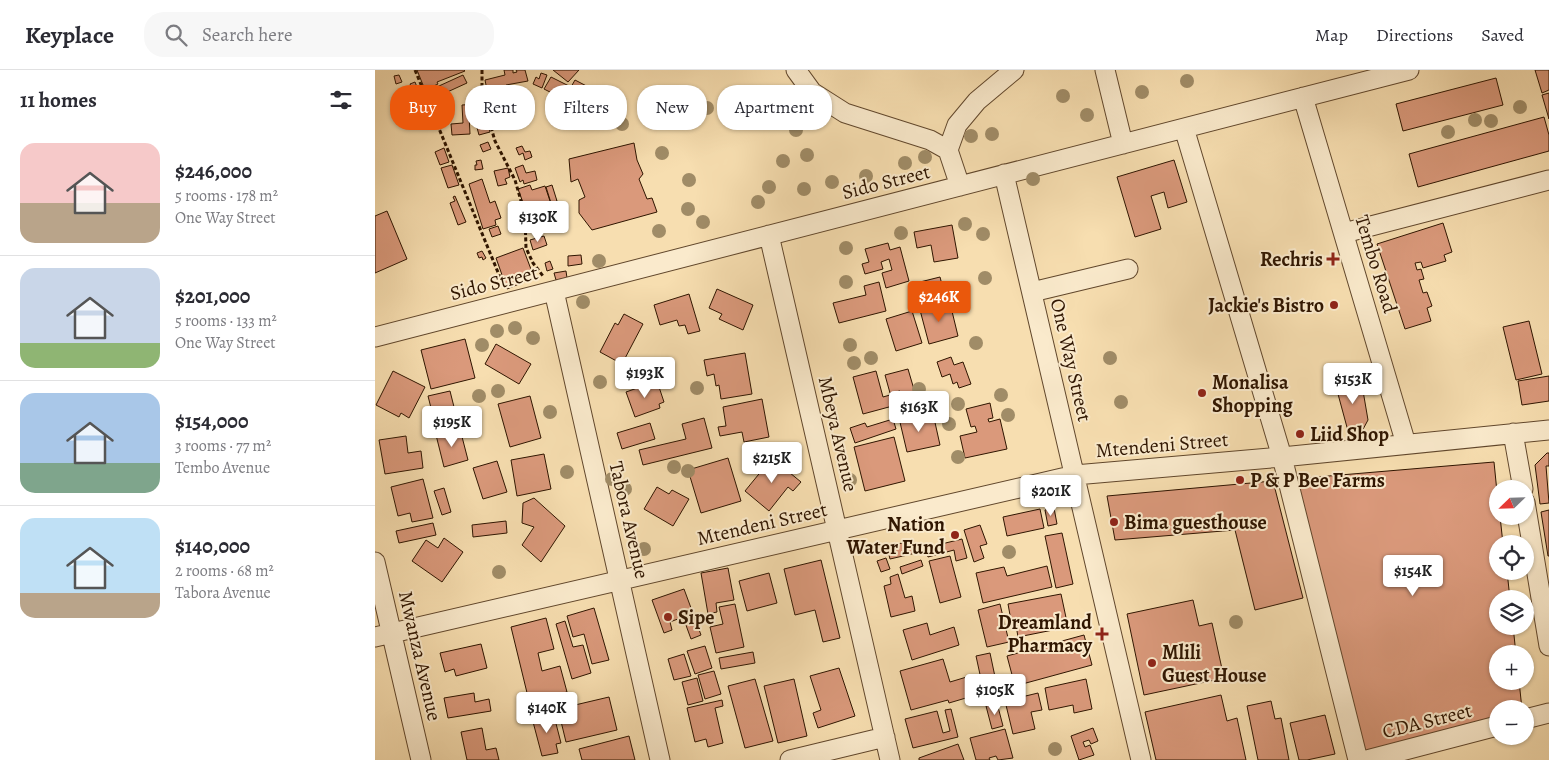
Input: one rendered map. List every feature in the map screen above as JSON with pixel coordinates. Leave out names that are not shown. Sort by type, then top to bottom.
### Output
[{"type":"street","points":[[796,70],[812,92],[845,113],[930,140],[948,150]]},
{"type":"street","points":[[960,186],[948,150],[957,125],[977,101],[1014,70]]},
{"type":"street","points":[[1105,70],[1123,144]]},
{"type":"street","name":"Sido Street","points":[[375,337],[1409,70]]},
{"type":"street","name":"Tembo Road","points":[[1303,97],[1407,444]]},
{"type":"street","points":[[1184,128],[1282,457],[1358,760]]},
{"type":"street","name":"One Way Street","points":[[1004,174],[1141,760]]},
{"type":"street","points":[[1343,233],[1549,180]]},
{"type":"street","name":"Mbeya Avenue","points":[[769,235],[890,760]]},
{"type":"street","points":[[1032,292],[1128,269]]},
{"type":"street","name":"Tabora Avenue","points":[[554,291],[660,760]]},
{"type":"street","name":"Mtendeni Street","points":[[383,634],[1075,475],[1282,457],[1549,430]]},
{"type":"street","points":[[1513,433],[1521,480]]},
{"type":"street","points":[[1529,525],[1549,646]]},
{"type":"street","name":"Mwanza Avenue","points":[[375,562],[383,634],[421,760]]},
{"type":"street","points":[[1534,717],[1549,713]]},
{"type":"street","name":"CDA Street","points":[[1367,760],[1489,728]]},
{"type":"street","points":[[790,760],[885,737]]},
{"type":"path","points":[[415,70],[511,302]]},
{"type":"path","points":[[482,70],[482,96],[495,141],[515,180],[525,215],[526,248],[533,263],[554,291]]},
{"type":"building","points":[[417,70],[465,71],[437,82],[438,84],[436,85],[423,85]]},
{"type":"building","points":[[504,70],[513,70],[513,73],[517,72],[516,70],[525,70],[528,81],[506,85],[486,85],[485,80],[505,75]]},
{"type":"building","points":[[553,70],[579,70],[568,82]]},
{"type":"building","points":[[1535,70],[1549,70],[1549,90],[1542,93]]},
{"type":"building","points":[[541,73],[547,75],[542,88],[533,84],[536,77],[539,79]]},
{"type":"building","points":[[399,75],[402,82],[396,84],[394,76]]},
{"type":"building","points":[[463,75],[467,83],[455,88],[455,85],[441,85]]},
{"type":"building","points":[[551,77],[567,85],[546,85]]},
{"type":"building","points":[[1496,78],[1503,105],[1403,131],[1396,104]]},
{"type":"building","points":[[575,80],[585,85],[572,85]]},
{"type":"building","points":[[1549,93],[1549,119],[1542,95]]},
{"type":"building","points":[[462,105],[465,105],[465,130],[470,130],[470,134],[452,135],[452,130],[455,130],[455,124],[463,123]]},
{"type":"building","points":[[1544,117],[1549,135],[1549,151],[1418,187],[1409,154]]},
{"type":"building","points":[[478,130],[489,130],[490,132],[479,135]]},
{"type":"building","points":[[488,142],[491,149],[483,152],[480,145]]},
{"type":"building","points":[[634,143],[637,160],[643,174],[639,179],[647,199],[652,198],[657,212],[592,230],[579,213],[579,200],[585,197],[578,179],[571,182],[569,159]]},
{"type":"building","points":[[522,146],[525,152],[530,151],[532,157],[525,160],[523,153],[519,155],[516,148]]},
{"type":"building","points":[[444,148],[449,162],[440,165],[435,152]]},
{"type":"building","points":[[481,160],[483,169],[475,170],[476,161]]},
{"type":"building","points":[[1174,160],[1187,202],[1168,208],[1164,192],[1151,196],[1161,229],[1135,237],[1117,177]]},
{"type":"building","points":[[452,165],[459,185],[448,188],[441,168]]},
{"type":"building","points":[[523,165],[526,173],[535,171],[537,180],[524,184],[523,180],[520,182],[515,168]]},
{"type":"building","points":[[508,168],[510,177],[505,179],[507,184],[498,186],[494,171]]},
{"type":"building","points":[[482,179],[490,203],[495,201],[501,218],[495,220],[496,225],[483,229],[469,184]]},
{"type":"building","points":[[530,185],[532,190],[545,186],[552,207],[541,210],[539,204],[536,205],[540,215],[529,219],[518,189]]},
{"type":"building","points":[[552,185],[557,201],[551,203],[546,187]]},
{"type":"building","points":[[455,196],[466,222],[458,225],[450,203],[455,201],[453,197]]},
{"type":"building","points":[[387,211],[407,259],[375,273],[375,216]]},
{"type":"building","points":[[561,215],[564,221],[555,224],[553,218]]},
{"type":"building","points":[[1443,223],[1452,252],[1444,255],[1446,261],[1423,268],[1421,262],[1415,263],[1417,270],[1421,269],[1424,279],[1419,280],[1423,293],[1427,292],[1432,306],[1427,308],[1431,321],[1405,329],[1377,244]]},
{"type":"building","points":[[952,225],[958,258],[934,262],[931,245],[917,248],[914,232]]},
{"type":"building","points":[[498,226],[501,234],[492,237],[489,229]]},
{"type":"building","points":[[544,236],[547,245],[533,250],[530,240]]},
{"type":"building","points":[[888,243],[890,250],[900,247],[909,281],[886,288],[882,273],[892,270],[889,259],[881,262],[883,269],[865,274],[862,264],[869,262],[865,249]]},
{"type":"building","points":[[523,248],[532,272],[528,274],[531,279],[507,289],[496,258]]},
{"type":"building","points":[[482,251],[486,258],[483,260],[482,257],[479,258],[477,253]]},
{"type":"building","points":[[581,255],[582,264],[568,266],[568,256]]},
{"type":"building","points":[[550,261],[553,269],[547,271],[545,263]]},
{"type":"building","points":[[566,271],[567,278],[556,280],[554,273]]},
{"type":"building","points":[[940,277],[946,300],[918,307],[912,284]]},
{"type":"building","points":[[879,282],[886,311],[839,323],[833,303],[866,295],[864,286]]},
{"type":"building","points":[[717,289],[753,305],[743,330],[719,319],[722,314],[709,308]]},
{"type":"building","points":[[689,294],[700,331],[688,334],[685,325],[679,326],[677,320],[660,325],[654,305]]},
{"type":"building","points":[[950,303],[958,336],[929,344],[920,310]]},
{"type":"building","points":[[912,311],[922,343],[896,351],[886,319]]},
{"type":"building","points":[[624,314],[643,324],[622,364],[600,352],[615,323],[618,325]]},
{"type":"building","points":[[1529,321],[1542,374],[1516,380],[1503,327]]},
{"type":"building","points":[[465,339],[475,378],[431,389],[421,350]]},
{"type":"building","points":[[496,344],[531,364],[519,384],[485,364]]},
{"type":"building","points":[[745,353],[752,394],[721,399],[719,385],[716,386],[714,374],[707,376],[704,360]]},
{"type":"building","points":[[951,357],[954,365],[963,362],[971,384],[959,388],[957,382],[953,384],[950,374],[942,377],[937,362]]},
{"type":"building","points":[[908,369],[918,403],[904,406],[900,391],[890,393],[885,375]]},
{"type":"building","points":[[393,371],[425,387],[409,418],[401,413],[399,417],[376,405]]},
{"type":"building","points":[[876,371],[883,397],[897,393],[900,404],[863,414],[853,377]]},
{"type":"building","points":[[1549,376],[1549,401],[1522,405],[1518,381]]},
{"type":"building","points":[[1361,379],[1368,420],[1361,433],[1348,431],[1335,383]]},
{"type":"building","points":[[657,381],[664,402],[659,404],[660,408],[635,417],[626,392]]},
{"type":"building","points":[[450,391],[458,423],[436,428],[428,396]]},
{"type":"building","points":[[530,396],[541,438],[510,447],[498,404]]},
{"type":"building","points":[[762,399],[769,437],[744,442],[742,432],[720,436],[718,427],[726,426],[723,407]]},
{"type":"building","points":[[990,403],[993,418],[988,419],[989,422],[1000,419],[1007,449],[965,458],[960,436],[977,432],[975,426],[971,427],[966,409]]},
{"type":"building","points":[[916,414],[917,422],[934,418],[940,445],[907,452],[899,418]]},
{"type":"building","points":[[704,418],[712,448],[643,465],[639,450],[686,439],[682,424]]},
{"type":"building","points":[[893,419],[896,429],[855,443],[850,428],[865,423],[867,427]]},
{"type":"building","points":[[650,423],[655,439],[622,449],[617,433]]},
{"type":"building","points":[[460,429],[468,460],[444,467],[436,435]]},
{"type":"building","points":[[406,436],[408,453],[421,451],[423,468],[385,474],[379,440]]},
{"type":"building","points":[[894,437],[905,481],[865,491],[854,447]]},
{"type":"building","points":[[1549,453],[1549,466],[1546,466],[1549,503],[1540,504],[1535,465]]},
{"type":"building","points":[[544,454],[551,489],[517,496],[511,460]]},
{"type":"building","points":[[728,458],[741,501],[701,513],[688,470]]},
{"type":"building","points":[[772,458],[801,482],[793,491],[788,487],[769,511],[745,491]]},
{"type":"building","points":[[497,461],[507,492],[483,499],[473,468]]},
{"type":"building","points":[[1494,462],[1496,480],[1489,480],[1489,525],[1501,525],[1502,535],[1489,535],[1489,580],[1508,580],[1509,590],[1489,590],[1489,635],[1514,635],[1515,645],[1489,645],[1489,690],[1520,690],[1521,700],[1489,700],[1489,720],[1364,756],[1293,479]]},
{"type":"building","points":[[423,479],[433,518],[412,522],[410,513],[398,516],[391,487]]},
{"type":"building","points":[[1273,481],[1303,598],[1255,610],[1235,530],[1115,540],[1107,496]]},
{"type":"building","points":[[657,487],[669,494],[672,490],[689,499],[673,526],[644,509]]},
{"type":"building","points":[[444,488],[451,512],[442,515],[434,491]]},
{"type":"building","points":[[534,498],[565,526],[541,562],[522,545],[534,527],[522,523],[523,503]]},
{"type":"building","points":[[1054,508],[1057,524],[1048,526],[1045,510]]},
{"type":"building","points":[[1040,509],[1044,528],[1007,536],[1003,517]]},
{"type":"building","points":[[1549,510],[1549,556],[1548,556],[1541,512]]},
{"type":"building","points":[[506,521],[507,533],[473,537],[472,525]]},
{"type":"building","points":[[433,523],[436,535],[399,543],[396,531]]},
{"type":"building","points":[[980,525],[987,544],[980,546],[984,558],[974,562],[964,530]]},
{"type":"building","points":[[1062,533],[1073,584],[1056,588],[1045,536]]},
{"type":"building","points":[[444,538],[463,552],[442,582],[412,561],[426,540],[438,548]]},
{"type":"building","points":[[962,539],[967,558],[956,561],[954,550],[928,557],[925,548]]},
{"type":"building","points":[[913,540],[916,553],[890,559],[887,547]]},
{"type":"building","points":[[950,556],[961,597],[940,603],[929,561]]},
{"type":"building","points":[[886,558],[890,569],[881,572],[877,561]]},
{"type":"building","points":[[821,560],[840,638],[823,642],[815,610],[795,615],[784,569]]},
{"type":"building","points":[[921,560],[923,566],[902,574],[900,567]]},
{"type":"building","points":[[1047,566],[1052,587],[983,603],[976,573],[1004,567],[1007,576]]},
{"type":"building","points":[[728,568],[734,600],[716,603],[717,612],[708,614],[701,573]]},
{"type":"building","points":[[769,573],[777,603],[747,611],[739,581]]},
{"type":"building","points":[[898,574],[905,598],[912,596],[915,611],[891,617],[884,586],[891,584],[890,577]]},
{"type":"building","points":[[684,589],[701,635],[691,639],[683,617],[670,622],[672,630],[664,633],[652,600]]},
{"type":"building","points":[[1061,594],[1068,627],[1018,637],[1016,625],[1012,626],[1008,604]]},
{"type":"building","points":[[1193,600],[1199,626],[1212,623],[1224,678],[1144,695],[1127,614]]},
{"type":"building","points":[[735,604],[744,647],[716,653],[710,627],[723,624],[719,607]]},
{"type":"building","points":[[1000,604],[1009,642],[987,647],[978,610]]},
{"type":"building","points":[[594,608],[609,660],[592,664],[584,634],[573,637],[567,616]]},
{"type":"building","points":[[546,618],[554,649],[538,653],[542,671],[560,666],[567,692],[529,701],[511,627]]},
{"type":"building","points":[[565,621],[573,647],[583,645],[591,673],[572,679],[556,624]]},
{"type":"building","points":[[927,623],[930,635],[954,627],[959,645],[912,660],[903,630]]},
{"type":"building","points":[[1084,635],[1092,665],[1015,686],[1007,656]]},
{"type":"building","points":[[481,644],[487,668],[456,676],[454,669],[445,672],[440,653]]},
{"type":"building","points":[[705,646],[712,668],[695,674],[687,651]]},
{"type":"building","points":[[753,652],[755,663],[721,669],[719,658]]},
{"type":"building","points":[[990,653],[998,691],[984,693],[976,656]]},
{"type":"building","points":[[684,654],[691,676],[674,680],[668,659]]},
{"type":"building","points":[[943,659],[950,682],[970,676],[976,695],[949,703],[948,700],[911,710],[900,671]]},
{"type":"building","points":[[839,668],[855,716],[818,728],[813,713],[821,710],[810,676]]},
{"type":"building","points":[[714,671],[721,694],[705,699],[698,675]]},
{"type":"building","points":[[697,678],[703,701],[688,705],[682,682]]},
{"type":"building","points":[[755,679],[773,741],[745,748],[728,686]]},
{"type":"building","points":[[794,679],[807,736],[778,743],[764,686]]},
{"type":"building","points":[[1086,679],[1092,709],[1074,713],[1073,705],[1049,710],[1045,688]]},
{"type":"building","points":[[474,693],[475,702],[489,699],[491,711],[448,718],[444,698]]},
{"type":"building","points":[[1038,693],[1042,710],[1031,712],[1035,729],[1013,734],[1005,701]]},
{"type":"building","points":[[1221,695],[1227,721],[1237,718],[1246,760],[1156,760],[1145,712]]},
{"type":"building","points":[[609,697],[617,730],[566,742],[558,709]]},
{"type":"building","points":[[722,700],[723,706],[715,708],[723,743],[708,747],[706,739],[695,742],[687,708]]},
{"type":"building","points":[[1271,701],[1275,719],[1281,718],[1289,760],[1258,760],[1247,706]]},
{"type":"building","points":[[997,703],[1003,726],[992,729],[986,706]]},
{"type":"building","points":[[951,709],[958,737],[913,748],[905,719],[937,711],[943,733],[950,731],[945,710]]},
{"type":"building","points":[[553,712],[561,743],[556,744],[558,753],[542,756],[532,718]]},
{"type":"building","points":[[1325,715],[1335,754],[1299,760],[1290,723]]},
{"type":"building","points":[[482,728],[486,750],[496,748],[499,760],[467,760],[461,732]]},
{"type":"building","points":[[1093,728],[1098,741],[1091,744],[1089,740],[1083,742],[1085,747],[1090,745],[1094,755],[1079,760],[1071,736]]},
{"type":"building","points":[[1005,729],[1013,758],[998,760],[996,756],[989,758],[990,760],[976,760],[970,738]]},
{"type":"building","points":[[629,736],[635,760],[582,760],[579,749]]},
{"type":"building","points":[[958,744],[964,760],[919,760],[919,758]]},
{"type":"place","name":"Rechris","points":[[1333,259]]},
{"type":"place","name":"Jackie's Bistro","points":[[1334,305]]},
{"type":"place","name":"Monalisa Shopping","points":[[1202,393]]},
{"type":"place","name":"Liid Shop","points":[[1300,434]]},
{"type":"place","name":"P & P Bee Farms","points":[[1240,480]]},
{"type":"place","name":"Bima guesthouse","points":[[1114,522]]},
{"type":"place","name":"Nation Water Fund","points":[[955,535]]},
{"type":"place","name":"Sipe","points":[[668,617]]},
{"type":"place","name":"Dreamland Pharmacy","points":[[1102,634]]},
{"type":"place","name":"Mlili Guest House","points":[[1152,663]]}]
